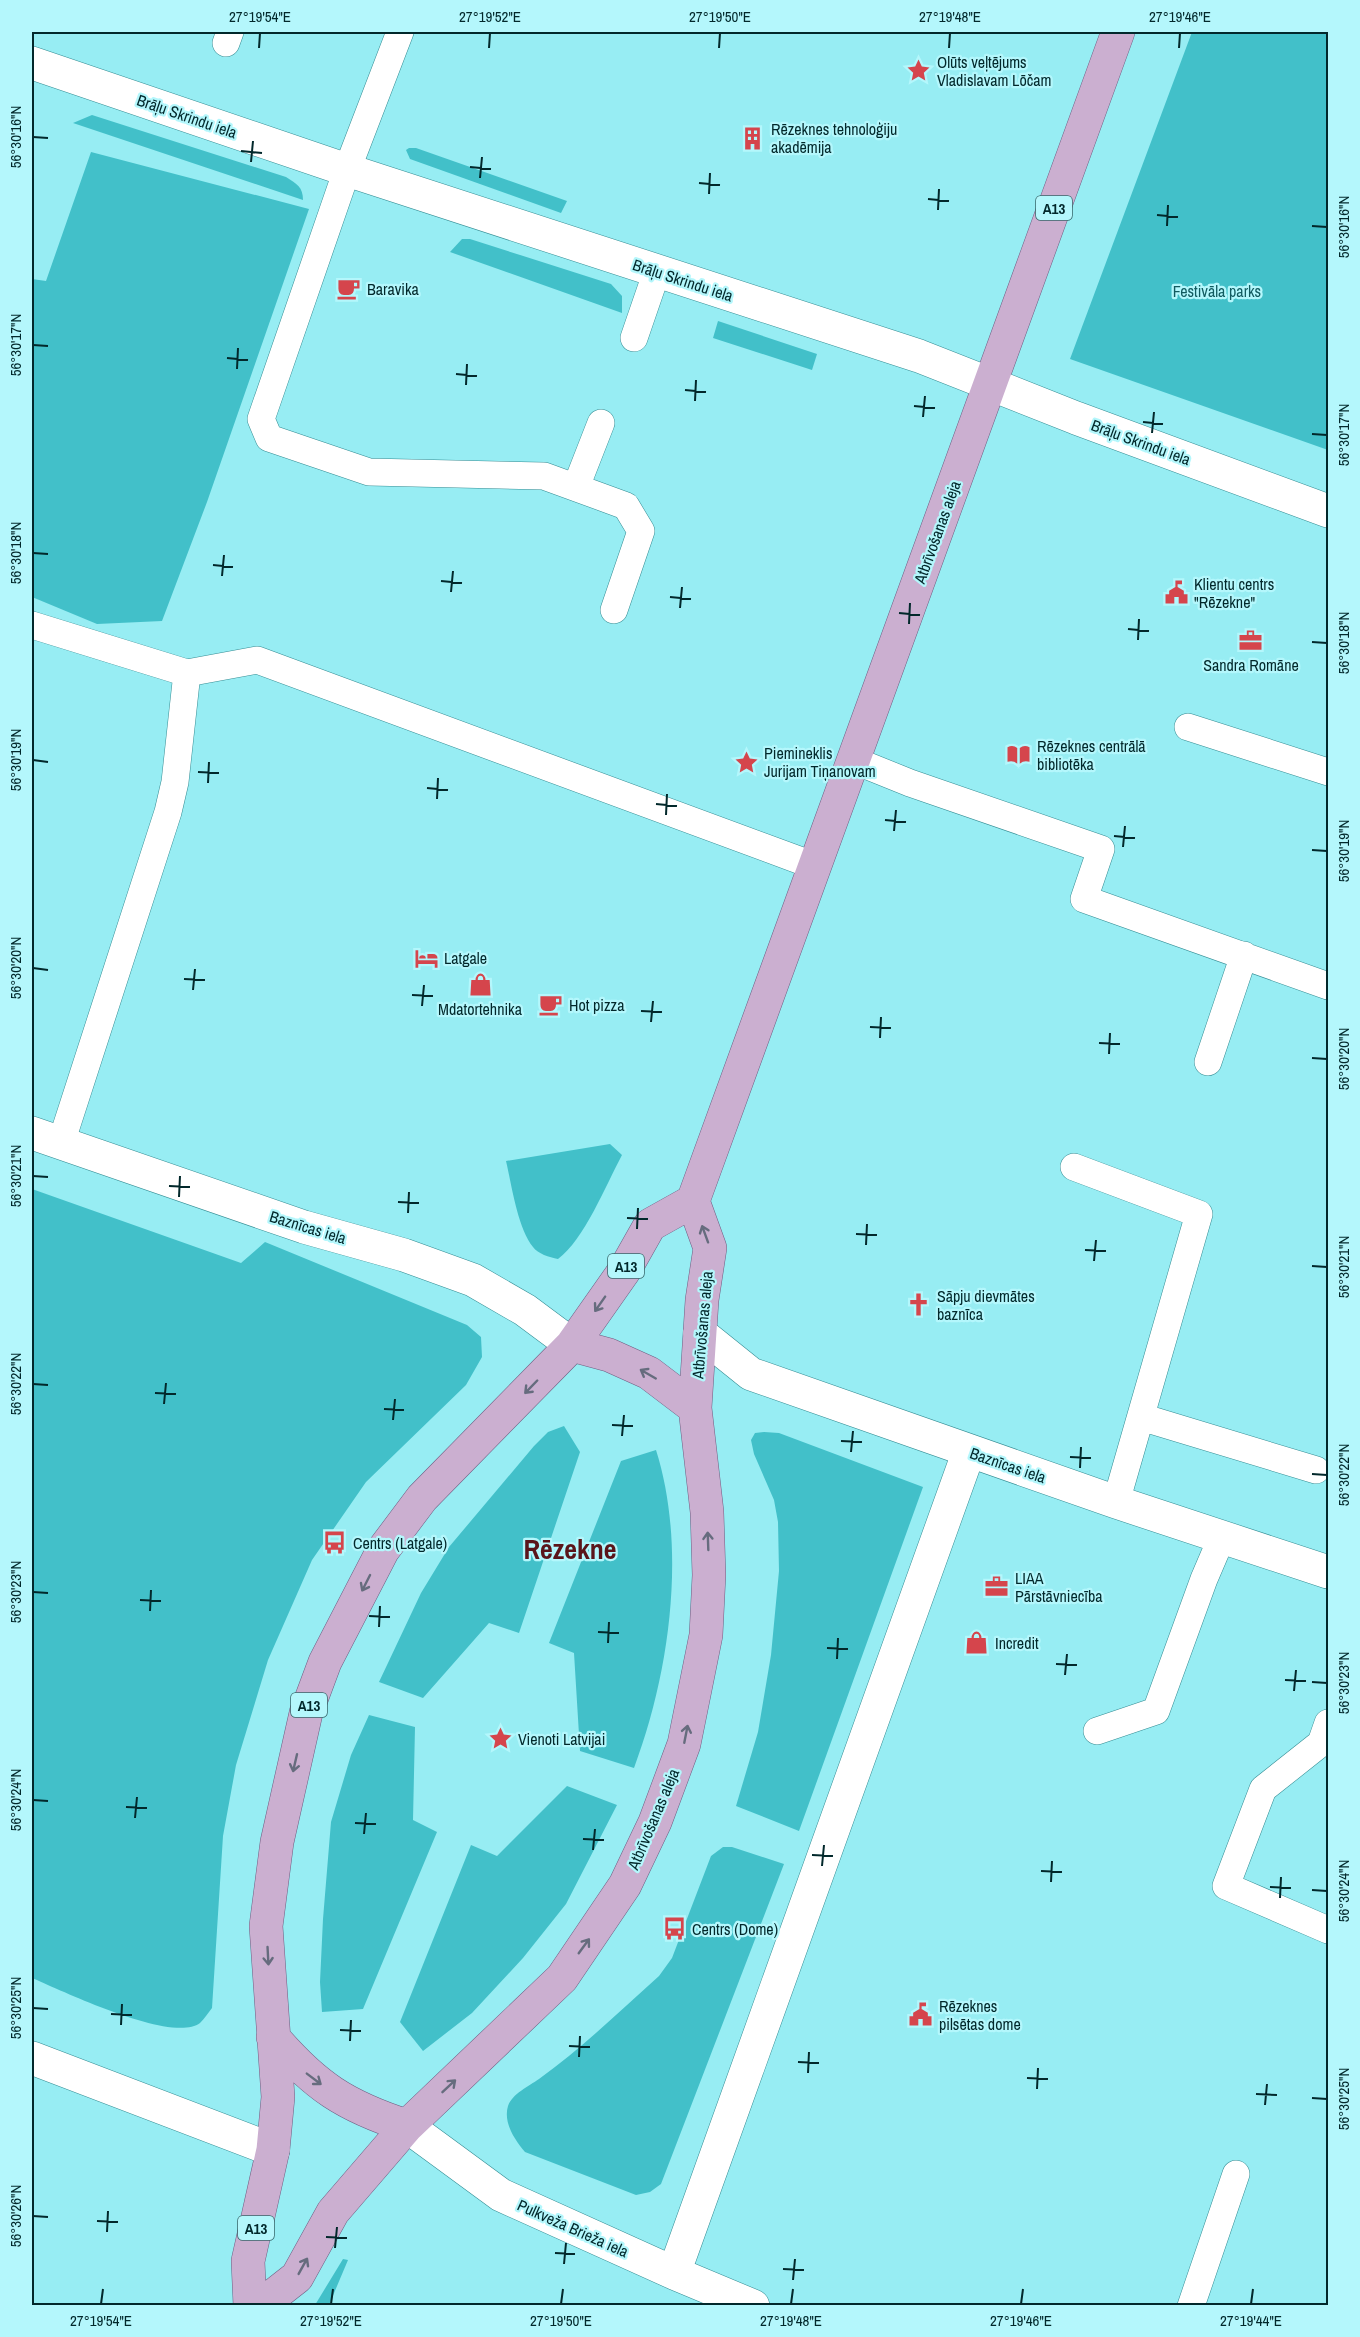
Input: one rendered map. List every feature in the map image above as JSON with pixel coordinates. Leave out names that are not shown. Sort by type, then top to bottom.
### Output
[{"type":"main road","name":"Atbrīvošanas aleja","points":[[260,2306],[297,2277],[333,2212],[407,2126],[562,1978],[624,1885],[656,1822],[684,1744],[706,1635],[709,1575],[707,1512],[695,1408],[702,1300],[710,1248],[693,1201],[1118,32]]},
{"type":"main road","name":"A13","points":[[250,2306],[248,2261],[273,2151],[278,2097],[266,1926],[277,1842],[306,1713],[325,1662],[382,1550],[422,1498],[572,1345],[624,1271],[650,1225],[693,1201]]},
{"type":"main road","points":[[572,1345],[609,1355],[649,1373],[695,1408]]},
{"type":"main road","points":[[273,2037],[308,2075],[342,2100],[371,2115],[407,2126]]},
{"type":"street","name":"Brāļu Skrindu iela","points":[[32,63],[347,170],[919,356],[1329,511]]},
{"type":"street","name":"Baznīcas iela","points":[[46,1138],[304,1227],[404,1255],[473,1280],[525,1310],[572,1345]]},
{"type":"street","name":"Baznīcas iela","points":[[700,1333],[751,1374],[1116,1502],[1329,1572]]},
{"type":"street","points":[[674,2273],[969,1451]]},
{"type":"street","points":[[32,2058],[273,2151]]},
{"type":"street","name":"Pulkveža Brieža iela","points":[[407,2126],[501,2195],[753,2306]]},
{"type":"lane","points":[[400,32],[347,170],[261,419],[269,438],[369,472],[544,476],[626,506],[641,531],[614,610]]},
{"type":"lane","points":[[634,338],[657,271]]},
{"type":"lane","points":[[576,487],[601,423]]},
{"type":"lane","points":[[32,625],[187,673],[257,660],[815,866]]},
{"type":"lane","points":[[46,1138],[168,812],[175,782],[187,673]]},
{"type":"lane","points":[[1188,727],[1329,772]]},
{"type":"lane","points":[[854,760],[910,783],[1101,849],[1084,898],[1329,986]]},
{"type":"lane","points":[[1208,1062],[1244,955]]},
{"type":"lane","points":[[1074,1167],[1199,1214],[1116,1502]]},
{"type":"lane","points":[[1141,1417],[1316,1470]]},
{"type":"lane","points":[[1097,1731],[1156,1711],[1204,1579],[1222,1537]]},
{"type":"lane","points":[[1329,1723],[1321,1743],[1263,1789],[1226,1886],[1329,1930]]},
{"type":"lane","points":[[1191,2306],[1236,2174]]},
{"type":"green space","name":"Festivāla parks","points":[[1192,32],[1328,32],[1328,450],[1070,359]]},
{"type":"green space","points":[[92,115],[286,177],[299,186],[303,200],[73,123]]},
{"type":"green space","points":[[416,148],[567,201],[561,213],[410,159],[406,150]]},
{"type":"green space","points":[[91,152],[309,209],[207,502],[162,621],[97,624],[32,597],[32,279],[46,281]]},
{"type":"green space","points":[[462,239],[470,239],[611,284],[622,296],[622,313],[450,252]]},
{"type":"green space","points":[[718,321],[817,354],[812,370],[713,338]]},
{"type":"green space","points":[[610,1144],[622,1155],[577,1239],[558,1259],[538,1252],[527,1238],[523,1228],[506,1161]]},
{"type":"green space","points":[[32,1189],[241,1263],[265,1242],[467,1325],[481,1337],[482,1357],[466,1385],[366,1482],[312,1560],[268,1660],[236,1765],[223,1836],[212,2008],[200,2023],[186,2028],[166,2027],[117,2013],[32,1978]]},
{"type":"green space","points":[[564,1426],[580,1452],[519,1633],[489,1623],[423,1698],[379,1682],[421,1593],[449,1547],[534,1446],[548,1432]]},
{"type":"green space","points":[[755,1433],[779,1433],[923,1487],[799,1831],[736,1806],[758,1732],[771,1655],[779,1571],[778,1522],[774,1500],[754,1454],[751,1440]]},
{"type":"green space","points":[[656,1450],[671,1528],[670,1610],[657,1692],[634,1768],[580,1751],[574,1653],[549,1643],[621,1461]]},
{"type":"green space","points":[[369,1715],[415,1727],[413,1820],[437,1832],[363,2009],[322,2012],[320,1982],[331,1822],[351,1755]]},
{"type":"green space","points":[[567,1786],[617,1805],[566,1904],[523,1958],[472,2013],[423,2051],[400,2022],[471,1845],[497,1856]]},
{"type":"green space","points":[[723,1847],[732,1847],[784,1864],[661,2184],[650,2192],[636,2195],[525,2152],[514,2137],[507,2119],[510,2102],[517,2094],[586,2042],[659,1976],[672,1958],[711,1856]]},
{"type":"green space","points":[[343,2259],[348,2260],[329,2305],[315,2305]]},
{"type":"place","name":"Olūts veļtējums Vladislavam Lōčam","points":[[919,71]]},
{"type":"place","name":"Rēzeknes tehnoloģiju akadēmija","points":[[753,138]]},
{"type":"place","name":"Baravika","points":[[349,289]]},
{"type":"place","name":"Klientu centrs \"Rēzekne\"","points":[[1176,593]]},
{"type":"place","name":"Sandra Romāne","points":[[1251,640]]},
{"type":"place","name":"Rēzeknes centrālā bibliotēka","points":[[1019,755]]},
{"type":"place","name":"Piemineklis Jurijam Tiņanovam","points":[[746,762]]},
{"type":"place","name":"Latgale","points":[[426,958]]},
{"type":"place","name":"Mdatortehnika","points":[[480,984]]},
{"type":"place","name":"Hot pizza","points":[[551,1005]]},
{"type":"place","name":"Sāpju dievmātes baznīca","points":[[919,1305]]},
{"type":"place","name":"Centrs (Latgale)","points":[[335,1543]]},
{"type":"place","name":"LIAA Pārstāvniecība","points":[[997,1587]]},
{"type":"place","name":"Incredit","points":[[977,1643]]},
{"type":"place","name":"Vienoti Latvijai","points":[[500,1739]]},
{"type":"place","name":"Centrs (Dome)","points":[[674,1929]]},
{"type":"place","name":"Rēzeknes pilsētas dome","points":[[921,2015]]},
{"type":"district","name":"Rēzekne","points":[[570,1549]]}]
